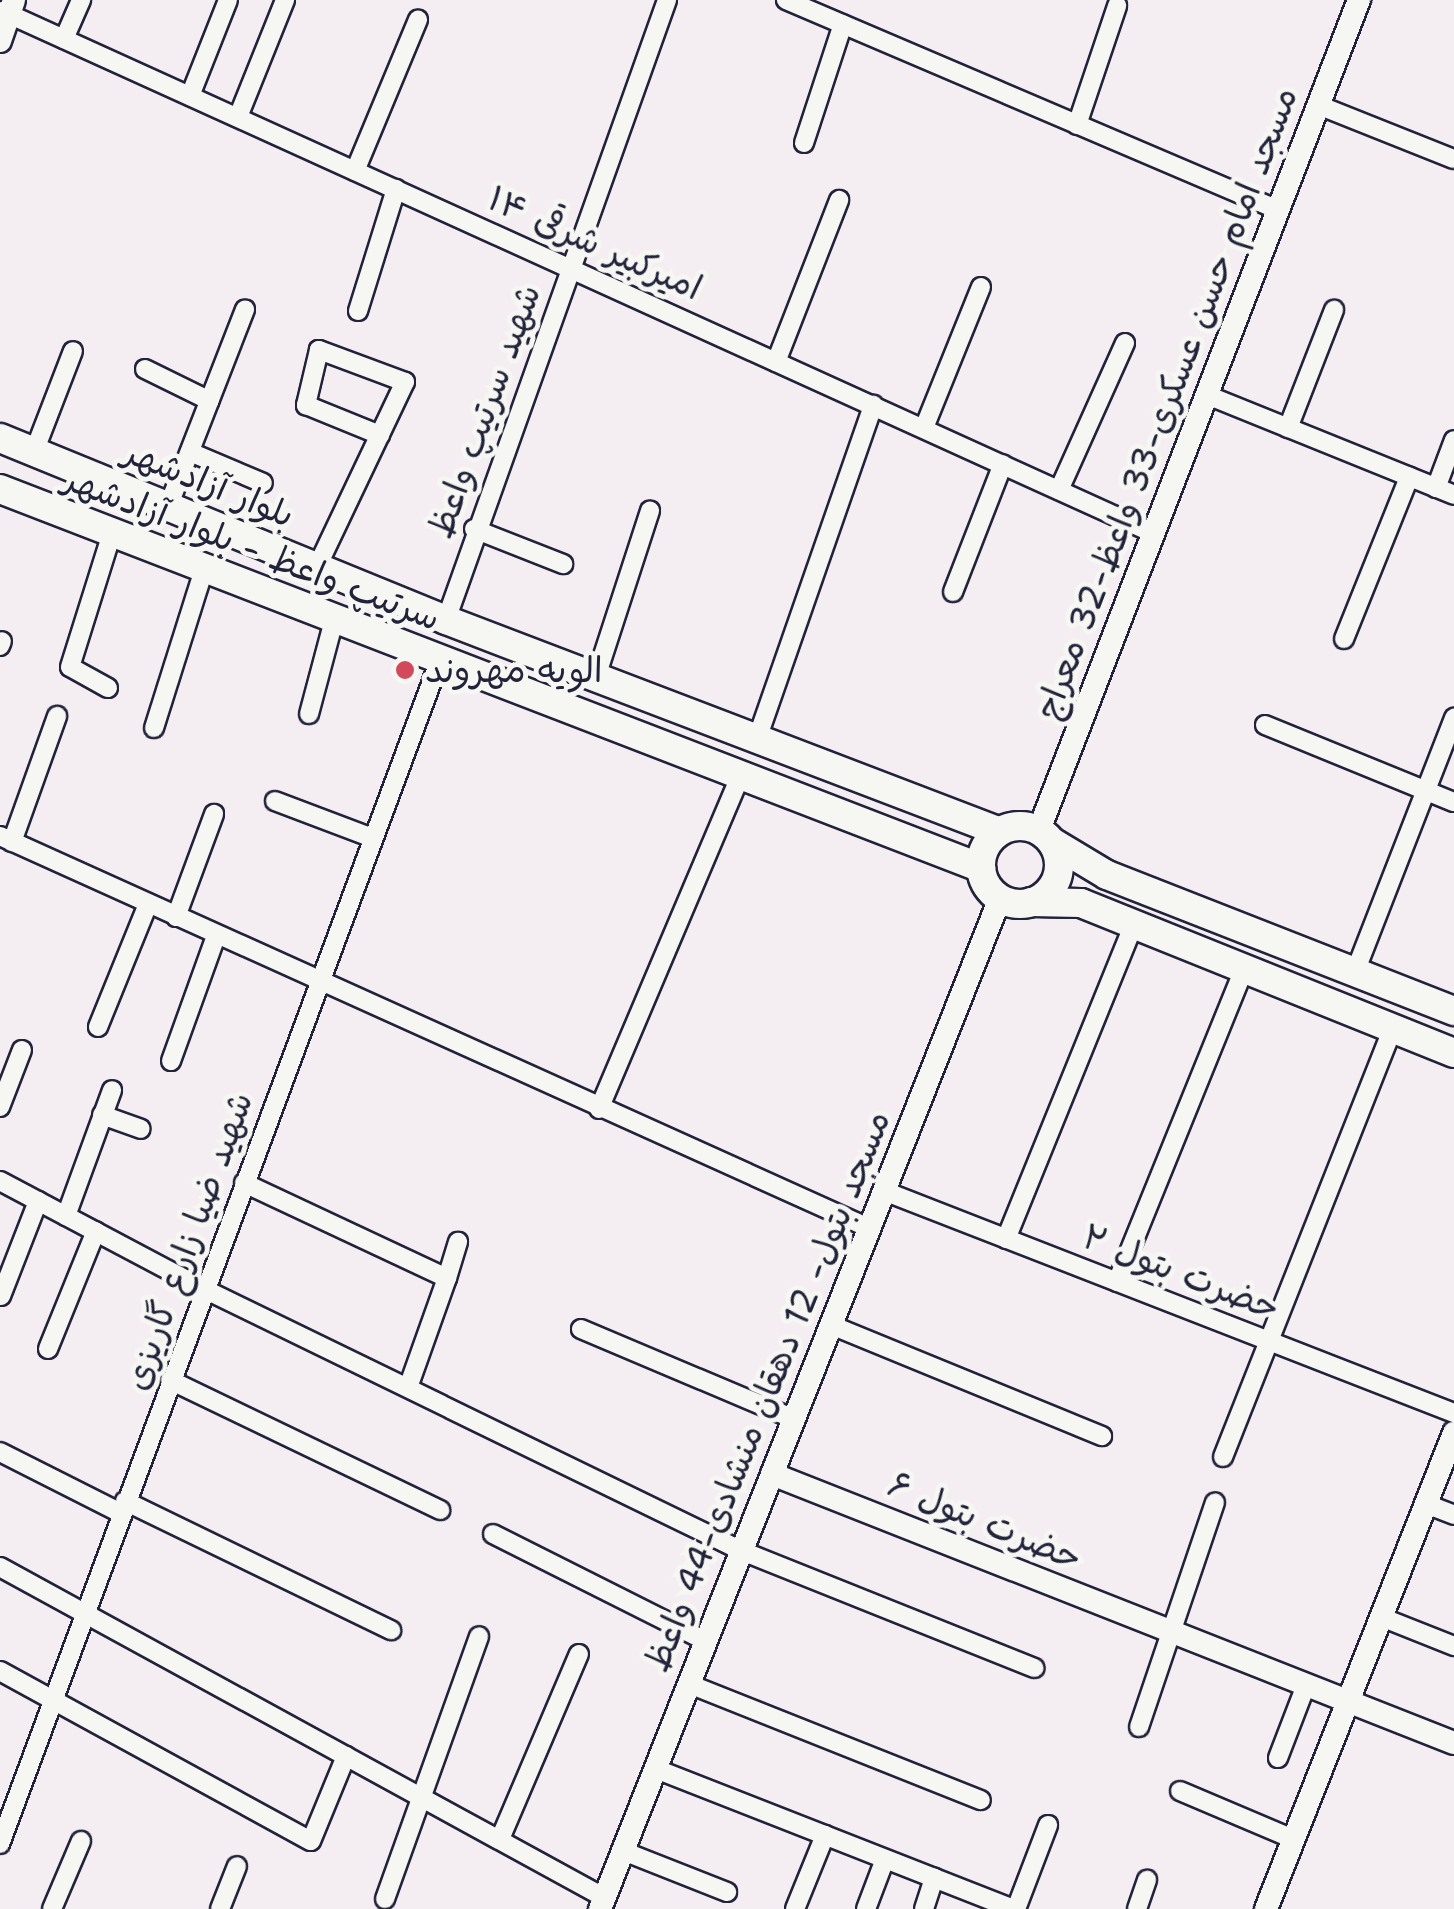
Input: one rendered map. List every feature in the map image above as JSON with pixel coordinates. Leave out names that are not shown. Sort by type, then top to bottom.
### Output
[{"type":"main road","name":"بلوار آزادشهر","points":[[0,438],[446,620]]},
{"type":"main road","name":"سرتیپ واعظ - بلوار آزادشهر","points":[[0,489],[439,662],[981,868]]},
{"type":"main road","name":"سرتیپ واعظ - بلوار آزادشهر","points":[[446,620],[998,832]]},
{"type":"main road","points":[[1454,1012],[1107,875],[1045,836],[1018,826],[998,832],[984,848],[981,868],[1000,898],[1081,903],[1454,1054]]},
{"type":"main road","points":[[1031,902],[1057,878],[1045,836]]},
{"type":"street","points":[[64,39],[80,0]]},
{"type":"street","points":[[190,96],[228,0]]},
{"type":"street","points":[[238,117],[285,0]]},
{"type":"street","name":"شهید سرتیپ واعظ","points":[[446,620],[474,529],[668,0]]},
{"type":"street","points":[[786,0],[1278,210]]},
{"type":"street","name":"مسجد امام حسن عسکری-33 واعظ-32 معراج","points":[[1045,836],[1154,532],[1358,0]]},
{"type":"street","points":[[1077,124],[1117,6]]},
{"type":"street","points":[[0,41],[8,8]]},
{"type":"street","name":"۱۴ امیرکبیر شرقی","points":[[8,8],[64,39],[1154,532]]},
{"type":"street","points":[[355,170],[418,20]]},
{"type":"street","points":[[804,144],[843,24]]},
{"type":"street","points":[[1318,105],[1454,159]]},
{"type":"street","points":[[358,310],[396,189]]},
{"type":"street","points":[[776,362],[838,200]]},
{"type":"street","points":[[924,428],[981,287]]},
{"type":"street","points":[[168,506],[245,309]]},
{"type":"street","points":[[1288,428],[1334,310]]},
{"type":"street","points":[[1059,490],[1125,343]]},
{"type":"street","points":[[34,452],[73,350]]},
{"type":"street","points":[[317,567],[380,435],[405,382],[319,350],[306,405],[380,435]]},
{"type":"street","points":[[145,369],[210,400]]},
{"type":"street","points":[[1206,395],[1445,492],[1454,440]]},
{"type":"street","points":[[758,739],[873,406]]},
{"type":"street","points":[[190,452],[263,483]]},
{"type":"street","points":[[953,592],[1003,464]]},
{"type":"street","points":[[1344,639],[1409,477]]},
{"type":"street","points":[[596,678],[650,511]]},
{"type":"street","points":[[474,529],[563,564]]},
{"type":"street","points":[[108,688],[70,666],[112,532]]},
{"type":"street","points":[[154,728],[204,569]]},
{"type":"street","points":[[309,714],[334,620]]},
{"type":"street","name":"شهید ضیا زارع گاریزی","points":[[0,1844],[439,662]]},
{"type":"street","points":[[57,716],[6,839],[869,1228]]},
{"type":"street","points":[[1355,972],[1454,718]]},
{"type":"street","points":[[1265,725],[1427,787],[1454,802]]},
{"type":"street","points":[[599,1109],[741,774]]},
{"type":"street","points":[[275,801],[373,838]]},
{"type":"street","points":[[176,918],[214,814]]},
{"type":"street","name":"مسجد بتول- 12 دهقان منشادی-44 واعظ","points":[[602,1904],[1000,898]]},
{"type":"street","points":[[98,1027],[148,904]]},
{"type":"street","points":[[1006,1239],[1133,926]]},
{"type":"street","points":[[171,1060],[216,936]]},
{"type":"street","points":[[1117,1282],[1244,970]]},
{"type":"street","points":[[1223,1457],[1393,1027]]},
{"type":"street","points":[[0,1107],[22,1050]]},
{"type":"street","points":[[66,1216],[112,1090]]},
{"type":"street","points":[[102,1115],[141,1130]]},
{"type":"street","points":[[0,1182],[204,1289],[409,1385],[742,1551],[1036,1668]]},
{"type":"street","points":[[244,1182],[447,1278]]},
{"type":"street","name":"حضرت بتول ۲","points":[[884,1191],[1454,1413]]},
{"type":"street","points":[[2,1296],[38,1201]]},
{"type":"street","points":[[48,1349],[96,1231]]},
{"type":"street","points":[[409,1385],[458,1242]]},
{"type":"street","points":[[831,1325],[1102,1436]]},
{"type":"street","points":[[581,1329],[794,1418]]},
{"type":"street","points":[[170,1380],[440,1510]]},
{"type":"street","points":[[1266,1909],[1454,1433]]},
{"type":"street","points":[[0,1452],[391,1630]]},
{"type":"street","name":"حضرت بتول ۶","points":[[772,1474],[1454,1744]]},
{"type":"street","points":[[1139,1728],[1215,1503]]},
{"type":"street","points":[[1426,1504],[1454,1515]]},
{"type":"street","points":[[493,1534],[706,1641]]},
{"type":"street","points":[[0,1567],[500,1840],[602,1904]]},
{"type":"street","points":[[1381,1617],[1454,1646]]},
{"type":"street","points":[[385,1899],[479,1636]]},
{"type":"street","points":[[500,1840],[580,1654]]},
{"type":"street","points":[[0,1671],[311,1841],[346,1756]]},
{"type":"street","points":[[690,1684],[981,1800]]},
{"type":"street","points":[[1278,1758],[1306,1685]]},
{"type":"street","points":[[656,1768],[934,1878],[979,1903],[1015,1909],[1048,1825]]},
{"type":"street","points":[[1180,1791],[1293,1840]]},
{"type":"street","points":[[794,1909],[826,1836]]},
{"type":"street","points":[[52,1909],[81,1841]]},
{"type":"street","points":[[623,1851],[727,1892]]},
{"type":"street","points":[[866,1909],[885,1858]]},
{"type":"street","points":[[220,1909],[237,1866]]},
{"type":"street","points":[[924,1909],[934,1878]]},
{"type":"street","points":[[1136,1909],[1147,1880]]},
{"type":"place","name":"الویه مهروند","points":[[405,670]]}]
